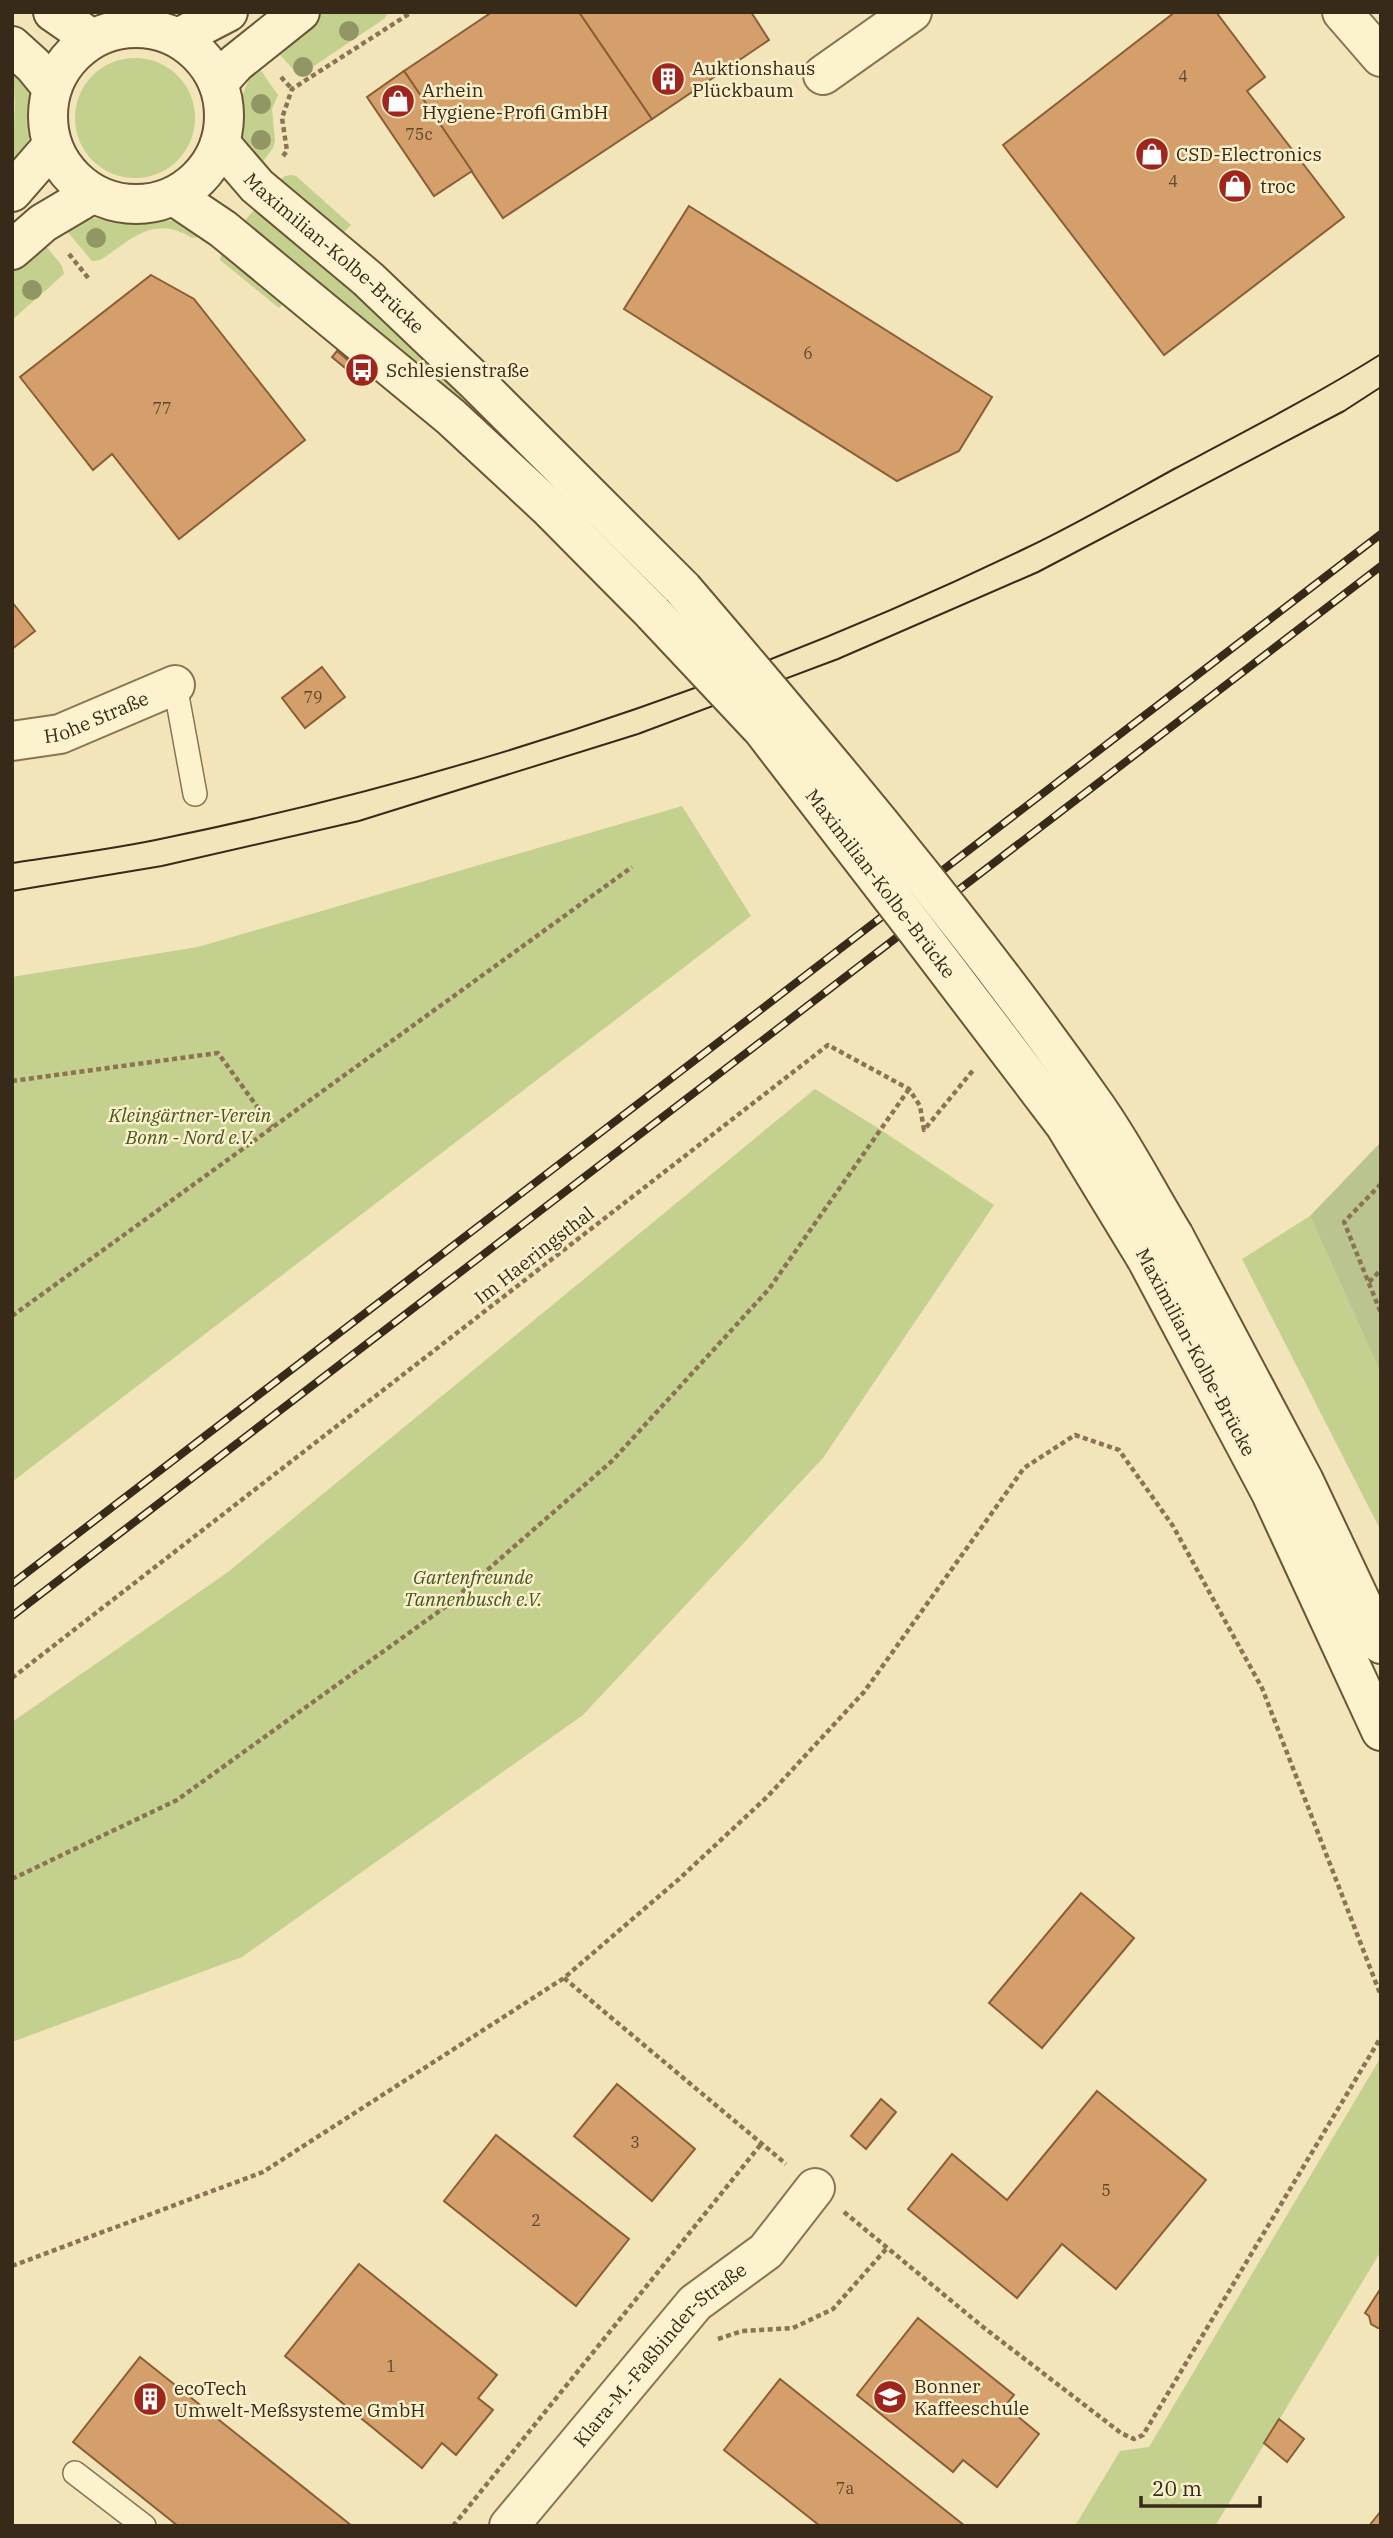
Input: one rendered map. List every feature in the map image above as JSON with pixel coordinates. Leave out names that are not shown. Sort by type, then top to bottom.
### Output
[{"type":"street","points":[[53,12],[92,39]]},
{"type":"street","points":[[178,38],[228,12]]},
{"type":"street","points":[[218,83],[236,63],[300,12]]},
{"type":"street","points":[[823,75],[912,12]]},
{"type":"street","points":[[1342,12],[1381,57]]},
{"type":"street","points":[[135,27],[157,30],[178,38],[201,58],[218,83],[224,123],[220,143],[210,165],[194,183],[174,196],[154,204],[112,202],[92,194],[68,173],[52,146],[47,127],[52,88],[61,69],[75,52],[92,39],[113,30],[135,27]]},
{"type":"street","points":[[12,46],[33,65],[52,88]]},
{"type":"street","name":"Maximilian-Kolbe-Brücke","points":[[220,143],[257,186],[368,279],[476,382],[683,589],[787,710],[952,913],[1096,1106],[1381,1731]]},
{"type":"street","points":[[12,192],[52,146]]},
{"type":"street","points":[[12,250],[43,223],[92,194]]},
{"type":"street","name":"Maximilian-Kolbe-Brücke","points":[[174,196],[223,229],[451,417],[547,506],[762,729],[1160,1247],[1304,1480],[1381,1644]]},
{"type":"street","name":"Hohe Straße","points":[[12,741],[60,734],[175,685]]},
{"type":"street","name":"Klara-M.-Faßbinder-Straße","points":[[509,2526],[695,2303],[766,2251],[815,2188]]},
{"type":"lane","points":[[175,685],[195,794]]},
{"type":"lane","points":[[75,2473],[144,2526]]},
{"type":"path","points":[[281,159],[287,151],[282,118],[292,89],[412,12]]},
{"type":"path","points":[[12,1316],[632,867]]},
{"type":"path","name":"Im Haeringsthal","points":[[12,1678],[828,1045],[909,1089]]},
{"type":"path","points":[[12,1082],[218,1053],[272,1127]]},
{"type":"path","points":[[12,1879],[177,1800],[445,1607],[612,1461],[769,1289],[909,1089],[920,1106],[924,1130],[975,1068]]},
{"type":"path","points":[[1381,1184],[1344,1222],[1381,1313]]},
{"type":"path","points":[[1368,1282],[1381,1270]]},
{"type":"path","points":[[12,2266],[263,2172],[564,1978],[679,1879],[768,1797],[864,1692],[1024,1468],[1075,1435],[1119,1450],[1173,1526],[1262,1688],[1381,1996]]},
{"type":"path","points":[[564,1978],[887,2248],[1110,2425],[1134,2440],[1143,2435],[1381,2037]]},
{"type":"path","points":[[453,2526],[762,2143]]},
{"type":"path","points":[[707,2342],[742,2332],[793,2328],[832,2309],[887,2248]]},
{"type":"green space","points":[[320,12],[389,12],[384,19],[299,76],[274,48]]},
{"type":"green space","points":[[135,58],[158,63],[177,76],[190,95],[195,118],[190,141],[177,160],[158,173],[135,178],[112,173],[93,160],[80,141],[75,118],[80,95],[93,76],[112,63]]},
{"type":"green space","points":[[257,65],[278,95],[272,109],[275,141],[258,168],[243,141],[238,117],[243,93]]},
{"type":"green space","points":[[12,67],[28,86],[32,116],[23,154],[12,167],[15,104]]},
{"type":"green space","points":[[291,175],[296,176],[351,225],[340,236],[279,181]]},
{"type":"green space","points":[[261,202],[467,392],[666,596],[241,225]]},
{"type":"green space","points":[[79,218],[181,221],[203,233],[192,238],[170,229],[150,230],[103,258],[92,261],[62,225]]},
{"type":"green space","points":[[41,240],[62,266],[64,274],[12,320],[12,267]]},
{"type":"green space","points":[[222,250],[284,302],[279,308],[220,260]]},
{"type":"green space","name":"Kleingärtner-Verein Bonn - Nord e.V.","points":[[682,806],[751,916],[12,1482],[12,977],[198,947]]},
{"type":"green space","name":"Gartenfreunde Tannenbusch e.V.","points":[[815,1089],[994,1205],[823,1458],[583,1715],[242,1957],[12,2042],[12,1722],[228,1572]]},
{"type":"green space","points":[[1381,1142],[1381,1374],[1310,1216]]},
{"type":"green space","points":[[1310,1216],[1381,1374],[1381,1531],[1242,1259]]},
{"type":"green space","points":[[1381,2057],[1381,2251],[1215,2526],[1075,2526],[1120,2451],[1149,2447]]},
{"type":"building","points":[[492,12],[579,12],[652,119],[503,218],[404,71]]},
{"type":"building","name":"Auktionshaus Plückbaum","points":[[579,12],[751,12],[769,40],[652,119]]},
{"type":"building","points":[[1175,12],[1216,12],[1265,77],[1247,91],[1344,217],[1164,355],[1003,145]]},
{"type":"building","points":[[404,71],[472,171],[434,196],[367,97]]},
{"type":"building","points":[[689,206],[992,397],[959,451],[897,481],[624,309]]},
{"type":"building","points":[[151,275],[194,299],[305,440],[179,539],[112,454],[93,470],[20,377]]},
{"type":"building","points":[[337,351],[355,366],[350,372],[332,357]]},
{"type":"building","points":[[12,602],[35,631],[12,649]]},
{"type":"building","points":[[322,667],[345,697],[305,728],[282,698]]},
{"type":"building","points":[[1081,1893],[1134,1938],[1042,2048],[989,2003]]},
{"type":"building","points":[[617,2084],[695,2149],[652,2201],[574,2136]]},
{"type":"building","points":[[1097,2091],[1206,2180],[1116,2289],[1062,2244],[1017,2298],[908,2209],[952,2154],[1007,2200]]},
{"type":"building","points":[[881,2099],[896,2112],[866,2149],[851,2136]]},
{"type":"building","points":[[496,2135],[629,2239],[576,2306],[444,2201]]},
{"type":"building","points":[[359,2264],[497,2375],[478,2398],[493,2410],[456,2455],[442,2443],[422,2468],[285,2356]]},
{"type":"building","points":[[1381,2288],[1381,2328],[1378,2328],[1371,2324],[1365,2313]]},
{"type":"building","points":[[918,2318],[1014,2395],[1005,2406],[1039,2434],[997,2487],[963,2460],[953,2472],[857,2395]]},
{"type":"building","name":"ecoTech Umwelt-Meßsysteme GmbH","points":[[140,2357],[352,2526],[178,2526],[73,2442]]},
{"type":"building","points":[[780,2379],[965,2526],[820,2526],[724,2450]]},
{"type":"building","points":[[1279,2419],[1304,2439],[1287,2462],[1264,2443]]},
{"type":"building","points":[[1381,2511],[1381,2526],[1369,2526]]},
{"type":"tram line","points":[[12,863],[146,842],[386,786],[604,720],[711,682],[921,597],[1043,540],[1279,413],[1381,354]]},
{"type":"tram line","points":[[12,891],[162,866],[359,821],[638,734],[838,659],[1038,572],[1344,411],[1381,387]]},
{"type":"railway","points":[[12,1584],[1381,534]]},
{"type":"railway","points":[[12,1616],[1381,566]]},
{"type":"place","name":"Auktionshaus Plückbaum","points":[[668,79]]},
{"type":"place","name":"Arhein Hygiene-Profi GmbH","points":[[398,101]]},
{"type":"place","name":"CSD-Electronics","points":[[1152,154]]},
{"type":"place","name":"troc","points":[[1235,186]]},
{"type":"place","name":"Schlesienstraße","points":[[362,370]]},
{"type":"place","name":"Bonner Kaffeeschule","points":[[890,2397]]},
{"type":"place","name":"ecoTech Umwelt-Meßsysteme GmbH","points":[[150,2399]]}]
